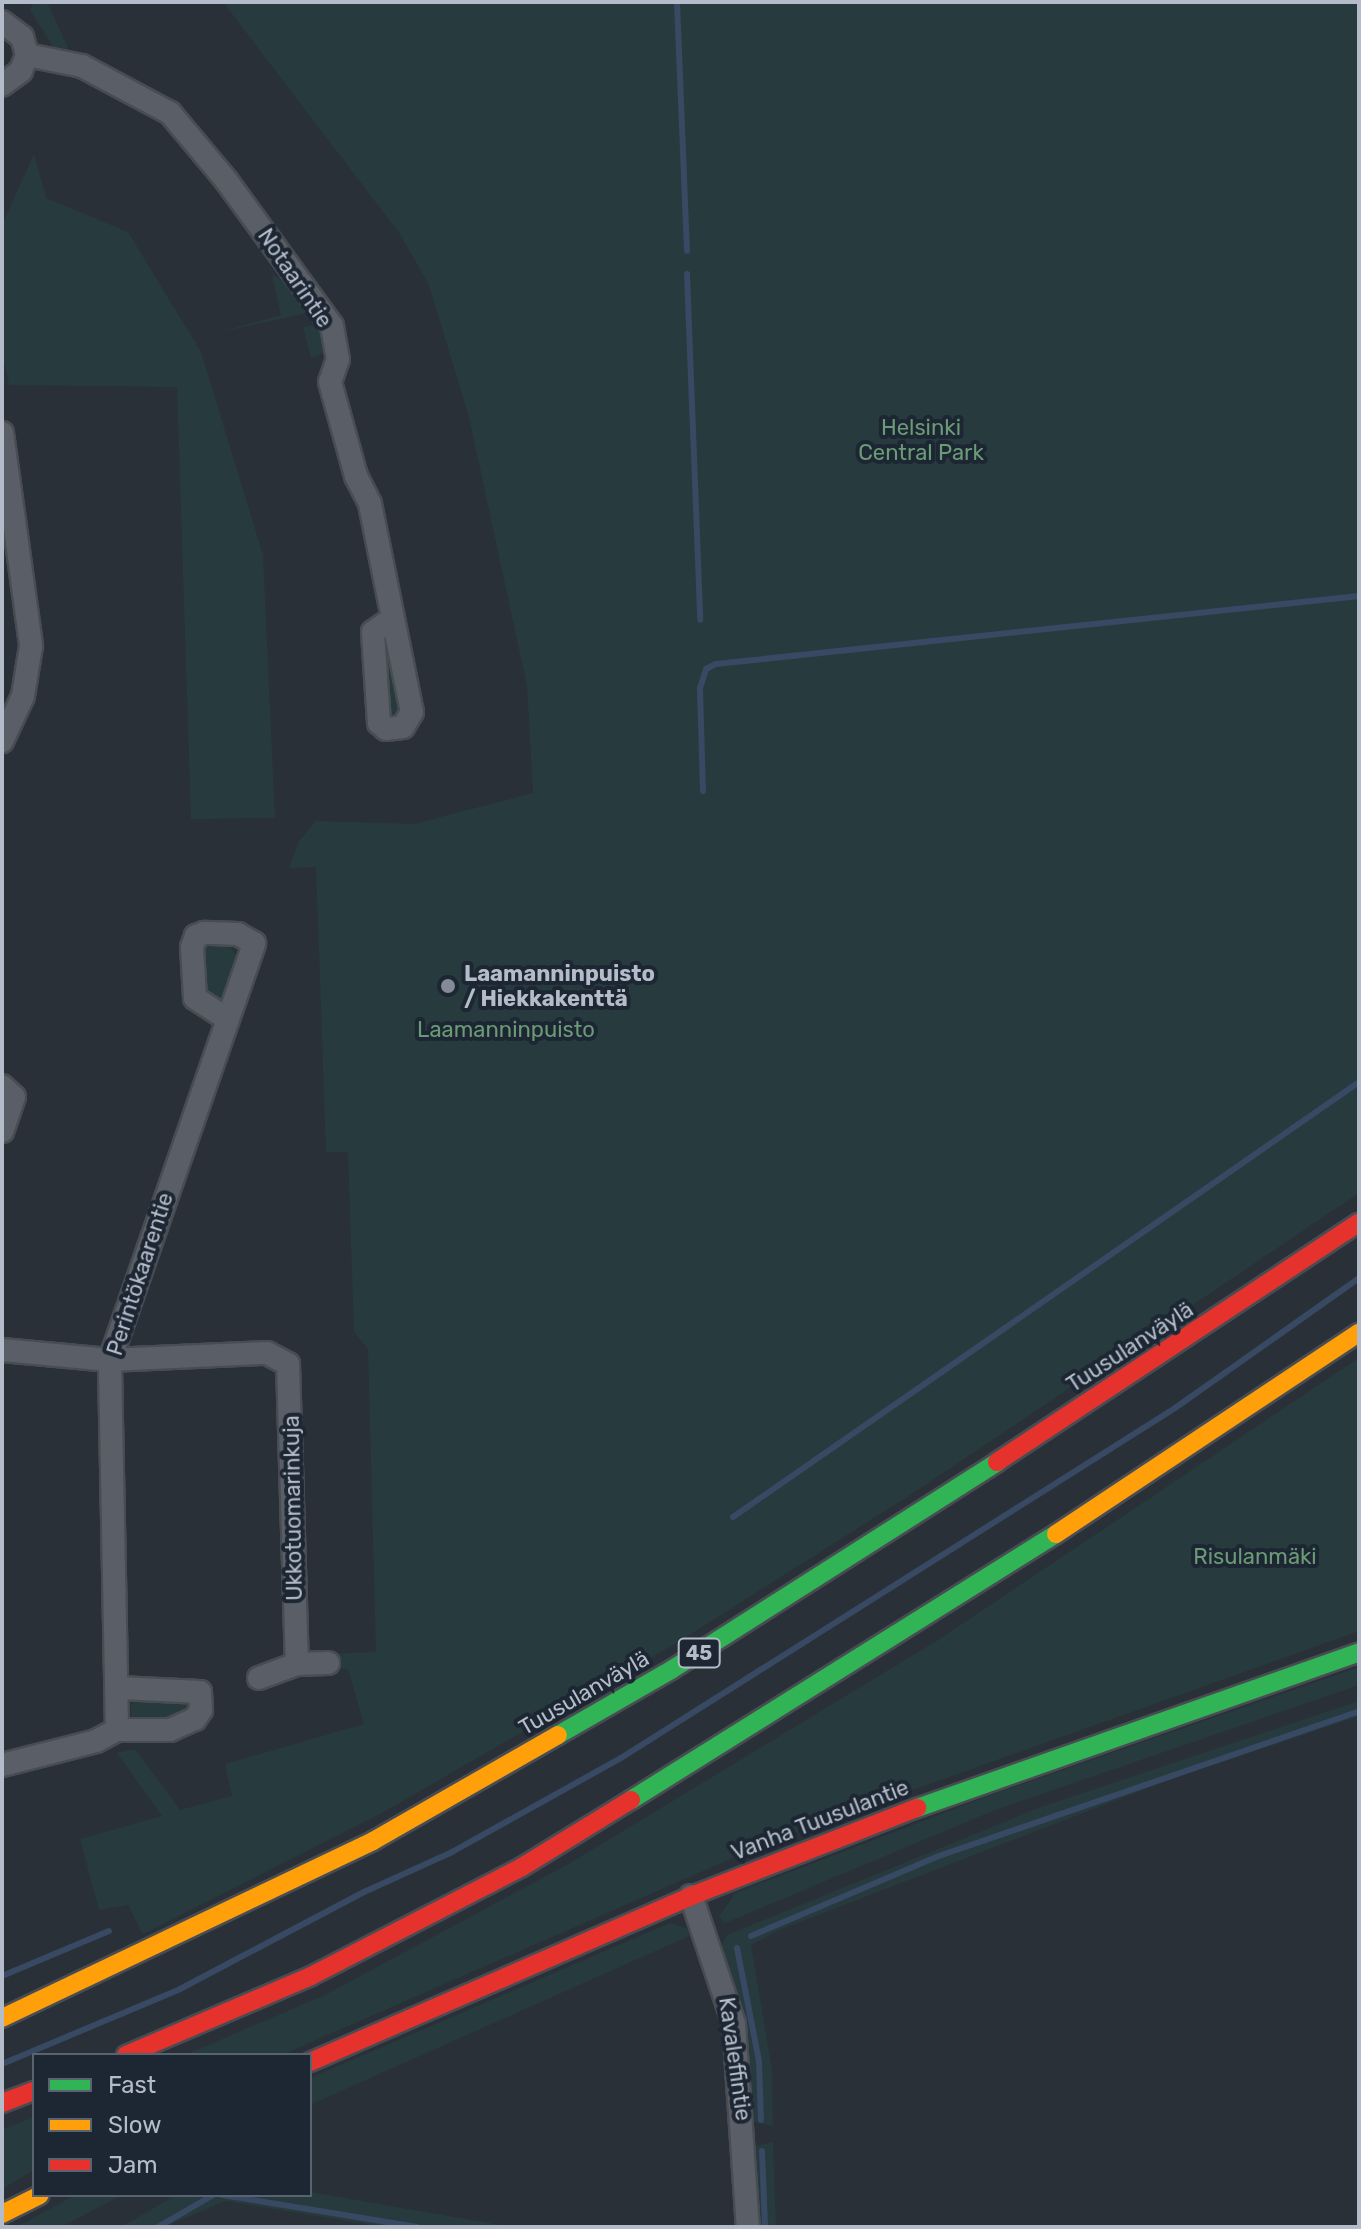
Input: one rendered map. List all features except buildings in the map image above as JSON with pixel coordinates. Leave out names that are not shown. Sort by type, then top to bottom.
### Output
[{"type":"main road","name":"Tuusulanväylä","points":[[2,2018],[264,1896],[498,1771],[885,1536],[1359,1222]]},
{"type":"main road","points":[[131,2053],[311,1976],[522,1867],[928,1619],[1359,1333]]},
{"type":"main road","name":"Vanha Tuusulantie","points":[[312,2061],[691,1896],[1019,1768],[1359,1652]]},
{"type":"main road","points":[[2,2103],[32,2092]]},
{"type":"main road","points":[[2,2214],[36,2197]]},
{"type":"street","points":[[2,22],[22,37],[27,55],[21,71],[2,85]]},
{"type":"street","name":"Notaarintie","points":[[27,55],[82,66],[170,113],[226,180],[324,314],[338,359],[330,382],[356,476],[370,504],[393,618]]},
{"type":"street","points":[[2,433],[31,646],[23,696],[2,741]]},
{"type":"street","name":"Perintökaarentie","points":[[117,1730],[120,1688],[110,1360],[227,1019]]},
{"type":"street","points":[[2,1086],[14,1097],[2,1131]]},
{"type":"street","points":[[2,1350],[110,1360]]},
{"type":"street","name":"Ukkotuomarinkuja","points":[[110,1360],[278,1356],[290,1371],[297,1664]]},
{"type":"street","points":[[259,1678],[297,1664],[328,1663]]},
{"type":"street","points":[[2,1765],[96,1741],[117,1730],[170,1730],[195,1719],[203,1704],[200,1692],[190,1689],[120,1688]]},
{"type":"street","name":"Kavaleffintie","points":[[691,1896],[734,2024],[748,2227]]},
{"type":"green space","points":[[34,2],[47,2],[69,50],[54,48],[30,10]]},
{"type":"green space","name":"Helsinki Central Park","points":[[223,2],[1359,2],[1359,1193],[921,1488],[683,1639],[382,1813],[143,1934],[128,1905],[99,1910],[80,1839],[162,1816],[117,1753],[135,1749],[180,1810],[232,1796],[225,1764],[364,1724],[348,1669],[330,1668],[330,1654],[376,1652],[368,1349],[354,1332],[348,1152],[326,1152],[316,867],[289,868],[299,841],[316,821],[414,824],[533,793],[527,686],[469,417],[429,285],[400,234]]},
{"type":"green space","points":[[34,154],[46,198],[128,232],[201,352],[263,555],[275,818],[191,819],[177,387],[9,385],[2,353],[2,225]]},
{"type":"green space","points":[[272,275],[288,283],[312,312],[216,333],[281,315]]},
{"type":"green space","points":[[322,323],[327,351],[311,358],[303,327]]},
{"type":"green space","points":[[387,636],[403,713],[401,718],[389,718]]},
{"type":"green space","points":[[208,942],[228,943],[238,958],[226,998],[216,1002],[204,998],[203,945]]},
{"type":"green space","name":"Risulanmäki","points":[[1359,1358],[1359,1631],[778,1838],[287,2053],[190,2053],[325,1995],[572,1862],[938,1640]]},
{"type":"green space","points":[[1359,1667],[1359,1685],[995,1810],[725,1923],[719,1917],[735,1893],[988,1796]]},
{"type":"green space","points":[[191,1694],[197,1705],[171,1723],[132,1720],[130,1707],[137,1698]]},
{"type":"green space","points":[[1359,1701],[1359,1716],[1169,1780],[779,1930],[751,1945],[772,2070],[773,2126],[754,2122],[745,2027],[721,1947],[727,1935],[1041,1807]]},
{"type":"green space","points":[[670,1923],[688,1929],[689,1936],[312,2104],[312,2077]]},
{"type":"green space","points":[[32,2118],[32,2171],[2,2189],[2,2130]]},
{"type":"green space","points":[[773,2142],[776,2227],[755,2227],[756,2146]]},
{"type":"green space","points":[[312,2192],[511,2227],[384,2227],[225,2201],[164,2227],[121,2227],[173,2197],[312,2197]]},
{"type":"green space","points":[[71,2197],[118,2197],[61,2227],[17,2227]]},
{"type":"waterway","points":[[677,2],[687,251]]},
{"type":"waterway","points":[[687,274],[700,620]]},
{"type":"waterway","points":[[703,791],[700,688],[706,669],[716,664],[1359,596]]},
{"type":"waterway","points":[[733,1517],[1359,1082]]},
{"type":"waterway","points":[[2,2064],[180,1989],[364,1892],[452,1852],[621,1758],[1175,1408],[1359,1278]]},
{"type":"waterway","points":[[751,1936],[936,1857],[1359,1711]]},
{"type":"waterway","points":[[2,1976],[109,1931]]},
{"type":"waterway","points":[[737,1948],[759,2061],[761,2120]]},
{"type":"waterway","points":[[762,2151],[765,2227]]},
{"type":"waterway","points":[[158,2227],[210,2197]]},
{"type":"waterway","points":[[234,2197],[417,2227]]},
{"type":"traffic: fast","points":[[558,1735],[671,1670],[997,1462]]},
{"type":"traffic: fast","points":[[631,1800],[1056,1534]]},
{"type":"traffic: fast","points":[[917,1808],[1359,1652]]},
{"type":"traffic: slow","points":[[1056,1534],[1359,1333]]},
{"type":"traffic: slow","points":[[2,2018],[373,1841],[558,1735]]},
{"type":"traffic: slow","points":[[2,2214],[36,2197]]},
{"type":"traffic: jam","points":[[997,1462],[1359,1222]]},
{"type":"traffic: jam","points":[[131,2053],[311,1976],[522,1867],[631,1800]]},
{"type":"traffic: jam","points":[[312,2061],[691,1896],[917,1808]]},
{"type":"traffic: jam","points":[[2,2103],[32,2092]]},
{"type":"place","name":"Laamanninpuisto / Hiekkakenttä","points":[[448,986]]},
{"type":"park label","name":"Laamanninpuisto","points":[[506,1030]]}]
